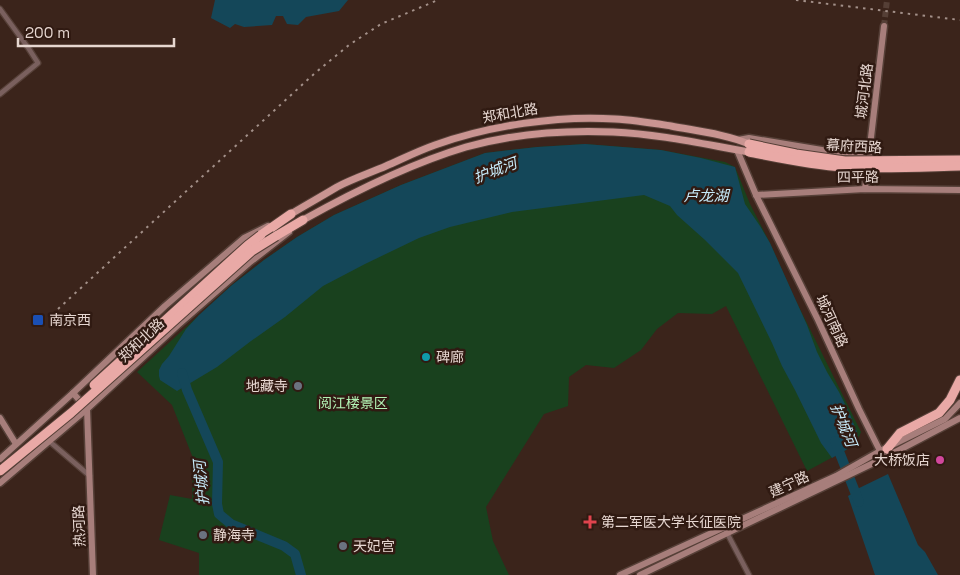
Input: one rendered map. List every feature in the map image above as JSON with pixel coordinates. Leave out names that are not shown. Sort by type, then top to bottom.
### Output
[{"type":"highway","name":"幕府西路","points":[[749,148],[845,161],[960,160]]},
{"type":"highway","name":"幕府西路","points":[[749,148],[795,160],[844,167],[960,166]]},
{"type":"highway","name":"郑和北路","points":[[0,465],[70,407],[248,245],[291,214]]},
{"type":"highway","name":"郑和北路","points":[[0,471],[71,413],[252,251],[303,220]]},
{"type":"highway","points":[[881,452],[900,433],[939,413],[950,400],[960,380]]},
{"type":"main road","name":"城河北路","points":[[865,189],[884,26]]},
{"type":"main road","name":"郑和北路","points":[[0,459],[73,394],[165,306],[244,238],[291,214],[339,186],[412,154],[462,136],[500,127],[580,118],[648,122],[738,140],[749,148]]},
{"type":"main road","name":"郑和北路","points":[[0,483],[87,409],[249,263],[303,220],[344,197],[415,165],[468,147],[502,139],[541,134],[612,132],[646,134],[736,150],[749,148]]},
{"type":"main road","points":[[738,140],[749,138],[834,152],[869,153]]},
{"type":"main road","name":"城河南路","points":[[736,150],[884,458]]},
{"type":"main road","name":"四平路","points":[[756,195],[865,189],[960,190]]},
{"type":"main road","points":[[73,394],[87,409]]},
{"type":"main road","name":"建宁路","points":[[836,479],[881,452],[945,419],[960,403]]},
{"type":"main road","name":"热河路","points":[[87,409],[94,575]]},
{"type":"main road","points":[[0,418],[16,444]]},
{"type":"main road","name":"建宁路","points":[[620,575],[726,530],[884,458],[960,418]]},
{"type":"main road","name":"建宁路","points":[[640,575],[726,530]]},
{"type":"street","points":[[0,9],[38,63],[0,94]]},
{"type":"street","points":[[16,444],[49,441],[90,476]]},
{"type":"street","points":[[726,530],[749,575]]},
{"type":"green space","name":"阅江楼景区","points":[[585,144],[661,150],[725,162],[735,167],[750,204],[795,299],[861,432],[858,439],[846,450],[807,471],[726,306],[712,314],[678,313],[657,329],[641,350],[614,368],[586,365],[569,377],[568,406],[544,414],[486,507],[493,541],[509,575],[199,575],[199,553],[159,540],[170,495],[192,499],[193,458],[172,405],[137,372],[232,285],[297,237],[334,215],[401,185],[485,153]]},
{"type":"water","points":[[215,0],[348,0],[339,11],[306,17],[298,25],[287,24],[283,16],[276,16],[272,25],[244,27],[235,24],[230,28],[211,18]]},
{"type":"water","name":"卢龙湖","points":[[585,144],[661,150],[735,167],[745,204],[770,243],[807,325],[817,352],[849,412],[857,432],[858,439],[846,450],[832,458],[821,443],[738,273],[670,206],[644,195],[512,212],[450,227],[419,238],[323,286],[285,317],[217,367],[177,391],[160,380],[159,370],[162,364],[186,329],[199,315],[232,285],[264,260],[297,237],[334,215],[401,185],[485,153]]},
{"type":"water","points":[[888,474],[918,545],[925,552],[938,575],[875,575],[848,496],[853,491]]},
{"type":"waterway","name":"护城河","points":[[182,373],[187,390],[218,462],[217,504],[219,514],[231,524],[284,546],[295,554],[301,575]]},
{"type":"waterway","name":"护城河","points":[[835,441],[859,502]]},
{"type":"tunnel","points":[[884,26],[887,0]]},
{"type":"railway","points":[[58,309],[315,73],[349,45],[381,24],[438,0]]},
{"type":"railway","points":[[796,0],[960,20]]},
{"type":"place","name":"南京西","points":[[38,320]]},
{"type":"place","name":"碑廊","points":[[426,357]]},
{"type":"place","name":"地藏寺","points":[[298,386]]},
{"type":"place","name":"大桥饭店","points":[[940,460]]},
{"type":"place","name":"第二军医大学长征医院","points":[[590,522]]},
{"type":"place","name":"静海寺","points":[[203,535]]},
{"type":"place","name":"天妃宫","points":[[343,546]]}]
